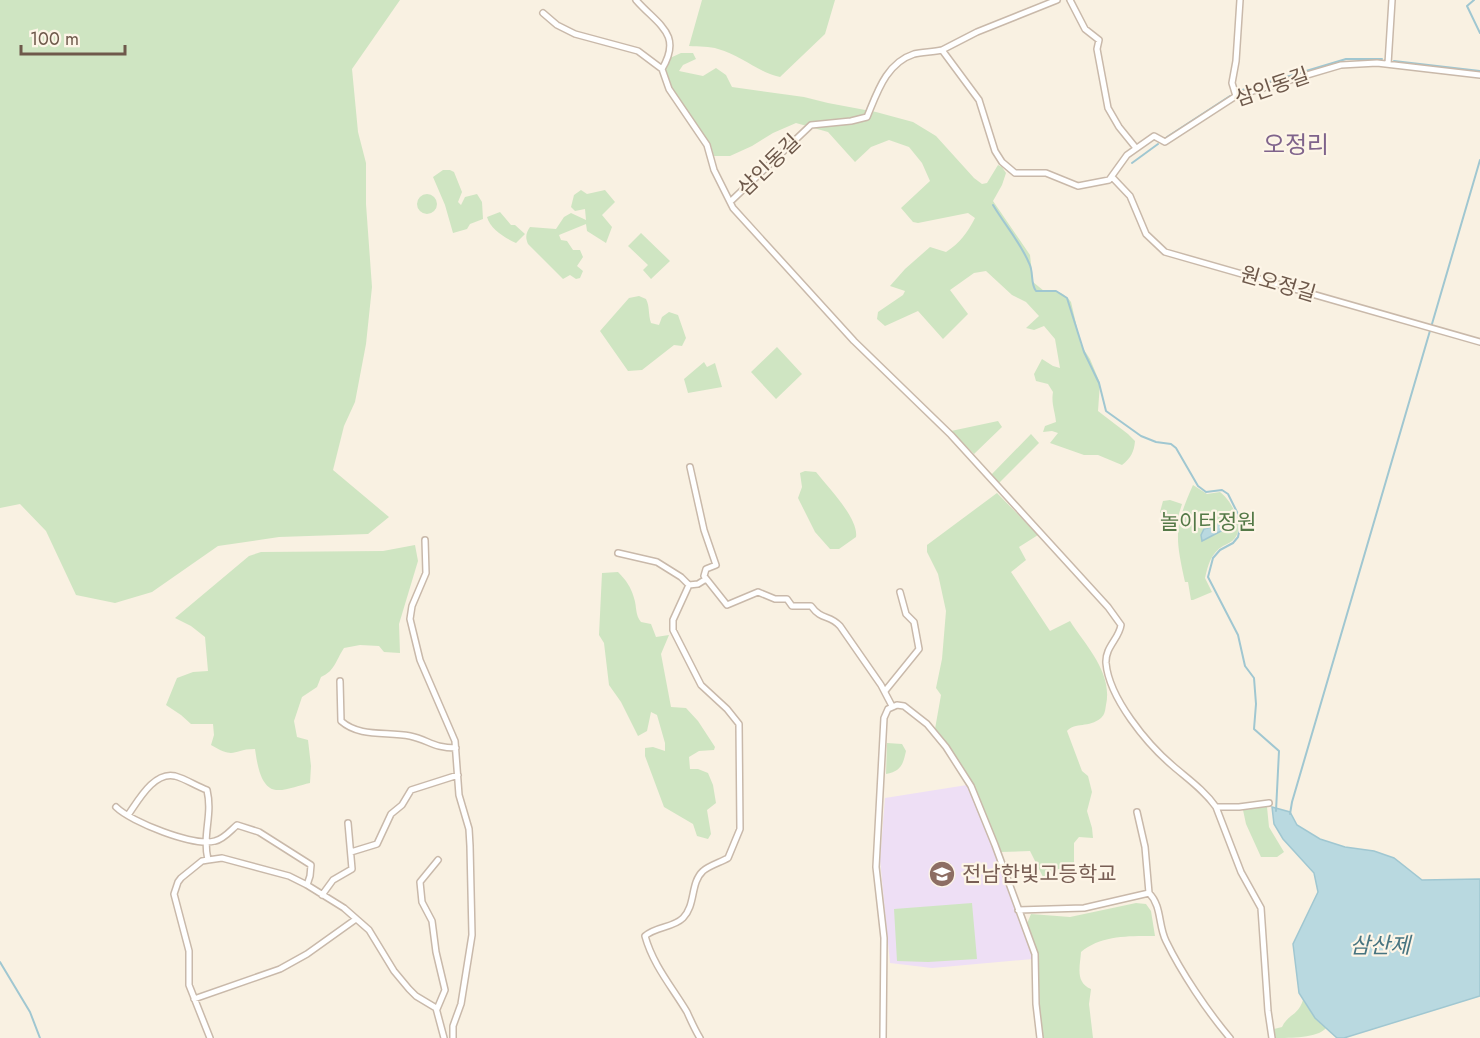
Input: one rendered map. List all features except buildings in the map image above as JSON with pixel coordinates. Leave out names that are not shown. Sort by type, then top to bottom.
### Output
[{"type":"street","points":[[636,0],[665,31],[672,42],[670,55],[662,69]]},
{"type":"street","points":[[1057,0],[977,32],[942,50],[979,100],[995,151],[1002,162],[1015,173],[1046,173],[1078,186],[1109,180],[1127,154],[1136,148],[1119,127],[1108,108],[1097,49],[1099,40],[1085,29],[1070,0]]},
{"type":"street","points":[[1236,96],[1232,83],[1236,61],[1240,0]]},
{"type":"street","points":[[1388,64],[1392,0]]},
{"type":"street","name":"삼인동길","points":[[543,13],[557,26],[575,34],[638,51],[662,69],[669,89],[707,146],[714,170],[730,202],[811,125],[851,122],[867,117],[881,82],[896,64],[913,54],[942,50]]},
{"type":"street","name":"삼인동길","points":[[1136,148],[1154,136],[1165,142],[1236,96],[1341,64],[1363,62],[1480,75]]},
{"type":"street","name":"원오정길","points":[[1112,177],[1130,196],[1146,234],[1165,252],[1480,342]]},
{"type":"street","points":[[730,202],[854,340],[929,412],[1083,576],[1121,625],[1120,633],[1109,649],[1106,662],[1114,689],[1127,712],[1152,745],[1207,795],[1216,807],[1241,872],[1261,908],[1272,1038]]},
{"type":"street","points":[[690,467],[704,530],[716,565],[706,569],[704,576],[727,605],[758,592],[775,599],[787,599],[792,606],[811,606],[818,614],[831,618],[840,626],[885,691],[892,706]]},
{"type":"street","points":[[425,540],[426,573],[410,611],[410,619],[420,660],[453,733],[459,795],[470,835],[472,924],[463,994],[453,1026],[453,1038]]},
{"type":"street","points":[[618,553],[657,562],[688,585]]},
{"type":"street","points":[[688,585],[698,584],[706,579]]},
{"type":"street","points":[[688,585],[673,620],[673,630],[701,685],[727,709],[739,724],[740,830],[728,858],[703,871],[696,884],[688,912],[681,921],[651,930],[645,936],[665,980],[700,1038]]},
{"type":"street","points":[[885,691],[920,649],[914,622],[906,614],[900,592]]},
{"type":"street","points":[[340,681],[342,721],[346,725],[371,733],[414,737],[435,747],[456,748]]},
{"type":"street","points":[[883,1038],[884,938],[876,867],[883,729],[885,713],[892,706],[904,706],[927,724],[946,747],[966,778],[995,845],[1035,954],[1036,1004],[1040,1038]]},
{"type":"street","points":[[351,852],[377,844],[391,814],[402,805],[411,790],[458,775]]},
{"type":"street","points":[[128,815],[151,784],[166,776],[174,776],[207,790],[210,803],[204,843],[208,860]]},
{"type":"street","points":[[1216,807],[1269,803]]},
{"type":"street","points":[[116,807],[169,835],[204,843],[219,840],[237,825],[259,832],[311,865],[306,885]]},
{"type":"street","points":[[1137,812],[1147,862],[1149,893],[1158,908],[1164,938],[1180,967],[1230,1038]]},
{"type":"street","points":[[322,895],[333,880],[352,869],[348,823]]},
{"type":"street","points":[[210,1038],[189,984],[189,951],[176,904],[175,891],[181,878],[202,861],[222,858],[289,876],[344,908],[372,934],[394,971],[409,989],[437,1009]]},
{"type":"street","points":[[438,860],[420,882],[422,902],[432,921],[436,952],[445,990],[437,1009],[444,1038]]},
{"type":"street","points":[[1018,910],[1084,908],[1149,893]]},
{"type":"street","points":[[194,999],[280,969],[307,954],[356,919]]},
{"type":"shaded area","name":"전남한빛고등학교","points":[[967,785],[997,855],[1033,959],[932,968],[890,963],[880,860],[885,798]]},
{"type":"green space","points":[[0,0],[400,0],[352,69],[358,132],[366,163],[366,204],[372,287],[366,344],[355,402],[344,426],[333,470],[389,517],[368,534],[279,537],[218,546],[152,592],[115,603],[76,595],[46,531],[20,504],[0,508]]},
{"type":"green space","points":[[702,0],[835,0],[825,34],[780,77],[712,47],[689,46]]},
{"type":"green space","points":[[681,53],[693,53],[696,59],[683,65],[679,71],[703,76],[716,68],[726,75],[732,87],[804,97],[913,122],[936,136],[982,184],[987,183],[998,165],[1002,167],[1006,173],[993,201],[1030,255],[1033,282],[1044,291],[1056,291],[1063,294],[1071,302],[1081,345],[1100,383],[1098,411],[1135,441],[1133,452],[1128,460],[1122,465],[1098,455],[1084,455],[1050,443],[1058,433],[1043,432],[1045,426],[1056,422],[1053,392],[1048,384],[1036,381],[1034,374],[1042,359],[1060,368],[1055,339],[1044,326],[1034,330],[1026,328],[1039,316],[1026,302],[1012,295],[986,271],[974,273],[950,290],[968,314],[943,339],[918,311],[885,326],[877,319],[878,312],[903,295],[905,291],[890,286],[905,269],[930,247],[946,252],[951,249],[963,237],[975,218],[968,213],[913,222],[901,208],[930,181],[922,163],[909,147],[889,140],[871,147],[855,162],[828,132],[796,123],[730,156],[714,156],[711,146],[672,88],[665,67],[670,58]]},
{"type":"green space","points":[[443,170],[454,172],[462,192],[458,202],[461,205],[465,197],[477,194],[482,202],[483,219],[470,224],[467,229],[453,233],[445,205],[433,177]]},
{"type":"green space","points":[[581,190],[587,194],[605,190],[615,202],[602,215],[612,227],[606,243],[587,231],[586,224],[559,235],[561,240],[567,241],[573,250],[580,250],[583,257],[577,266],[583,271],[580,278],[576,279],[570,275],[563,279],[528,244],[526,235],[530,227],[556,229],[564,217],[571,213],[586,220],[585,209],[575,211],[571,207],[574,195]]},
{"type":"green space","points":[[427,194],[434,197],[437,204],[434,211],[427,214],[420,211],[417,204],[420,197]]},
{"type":"green space","points":[[500,212],[511,225],[515,225],[525,234],[516,243],[498,233],[491,225],[487,217]]},
{"type":"green space","points":[[641,233],[670,261],[651,279],[643,270],[648,265],[628,246]]},
{"type":"green space","points":[[639,296],[646,299],[651,323],[659,325],[662,317],[669,312],[678,315],[686,338],[682,346],[674,345],[642,370],[628,371],[600,331],[629,298]]},
{"type":"green space","points":[[777,347],[802,374],[776,399],[751,372]]},
{"type":"green space","points":[[704,362],[707,367],[715,363],[722,387],[688,393],[684,379]]},
{"type":"green space","points":[[998,421],[1002,427],[974,454],[951,431]]},
{"type":"green space","points":[[1031,434],[1039,443],[999,483],[991,475]]},
{"type":"green space","points":[[816,472],[842,503],[853,521],[856,537],[839,549],[830,549],[815,532],[798,498],[802,487],[800,473]]},
{"type":"green space","name":"놀이터정원","points":[[1193,485],[1207,494],[1220,492],[1224,496],[1238,520],[1238,533],[1231,542],[1216,552],[1209,564],[1205,578],[1212,592],[1191,600],[1188,582],[1185,582],[1178,532],[1182,512]]},
{"type":"green space","points":[[997,493],[1038,535],[1019,547],[1026,560],[1011,572],[1050,631],[1070,621],[1097,660],[1106,682],[1105,711],[1101,718],[1067,731],[1082,771],[1088,776],[1092,792],[1087,811],[1093,838],[1079,837],[1074,843],[1074,862],[1071,868],[1058,869],[1045,881],[1030,851],[1000,852],[964,773],[935,729],[941,695],[936,688],[942,659],[946,611],[938,574],[927,552],[927,545]]},
{"type":"green space","points":[[1170,500],[1182,504],[1177,520],[1163,516],[1160,512],[1163,501]]},
{"type":"green space","points":[[415,545],[418,561],[399,624],[400,653],[384,652],[379,646],[360,645],[344,648],[332,668],[321,677],[317,687],[302,697],[294,721],[297,737],[308,740],[310,783],[284,790],[271,788],[266,785],[260,774],[255,749],[234,753],[225,752],[211,745],[214,735],[213,724],[191,724],[166,705],[177,678],[193,672],[208,671],[205,637],[191,626],[175,618],[249,556],[261,552],[383,551]]},
{"type":"green space","points":[[618,572],[631,590],[641,622],[651,624],[656,637],[669,635],[661,654],[671,707],[686,708],[698,721],[715,747],[714,750],[699,751],[689,757],[690,769],[708,773],[713,785],[716,803],[707,810],[711,834],[708,839],[697,836],[693,824],[664,807],[645,756],[645,748],[653,747],[665,751],[657,715],[651,712],[647,731],[638,736],[621,702],[609,685],[604,643],[599,635],[602,573]]},
{"type":"green space","points":[[887,743],[902,744],[906,751],[900,767],[886,774]]},
{"type":"green space","points":[[1267,807],[1269,827],[1284,852],[1277,857],[1261,857],[1246,824],[1243,810]]},
{"type":"green space","points":[[972,903],[977,959],[897,961],[894,909]]},
{"type":"green space","points":[[1136,903],[1146,904],[1151,911],[1155,936],[1107,939],[1081,952],[1081,978],[1091,989],[1089,1004],[1093,1038],[1042,1038],[1036,986],[1038,965],[1026,926],[1031,914],[1070,917]]},
{"type":"green space","points":[[1303,1000],[1315,1018],[1326,1028],[1310,1036],[1275,1038],[1274,1029],[1282,1027]]},
{"type":"water","points":[[1221,519],[1225,529],[1202,541],[1201,535],[1204,529],[1211,527]]},
{"type":"water","name":"삼산제","points":[[1272,807],[1290,812],[1297,825],[1320,839],[1345,847],[1374,851],[1394,858],[1422,880],[1480,879],[1480,996],[1344,1038],[1337,1038],[1315,1018],[1299,993],[1293,944],[1318,892],[1314,873],[1283,839],[1274,824]]},
{"type":"waterway","points":[[1474,0],[1467,6],[1480,33]]},
{"type":"waterway","points":[[1239,91],[1346,59],[1382,59]]},
{"type":"waterway","points":[[1394,61],[1480,71]]},
{"type":"waterway","points":[[1167,137],[1230,96]]},
{"type":"waterway","points":[[1132,163],[1158,144]]},
{"type":"waterway","points":[[1290,814],[1480,160]]},
{"type":"waterway","points":[[993,205],[1025,255],[1036,291],[1056,291],[1067,298],[1084,352],[1099,383],[1106,411],[1141,436],[1156,442],[1171,444],[1176,448],[1198,486],[1206,492],[1222,490],[1228,494],[1238,514],[1240,527],[1238,537],[1213,558],[1208,577],[1238,635],[1245,666],[1254,678],[1256,704],[1254,729],[1279,751],[1276,811]]},
{"type":"waterway","points":[[0,962],[30,1012],[40,1038]]},
{"type":"place","name":"전남한빛고등학교","points":[[942,874]]},
{"type":"district","name":"오정리","points":[[1296,144]]}]
